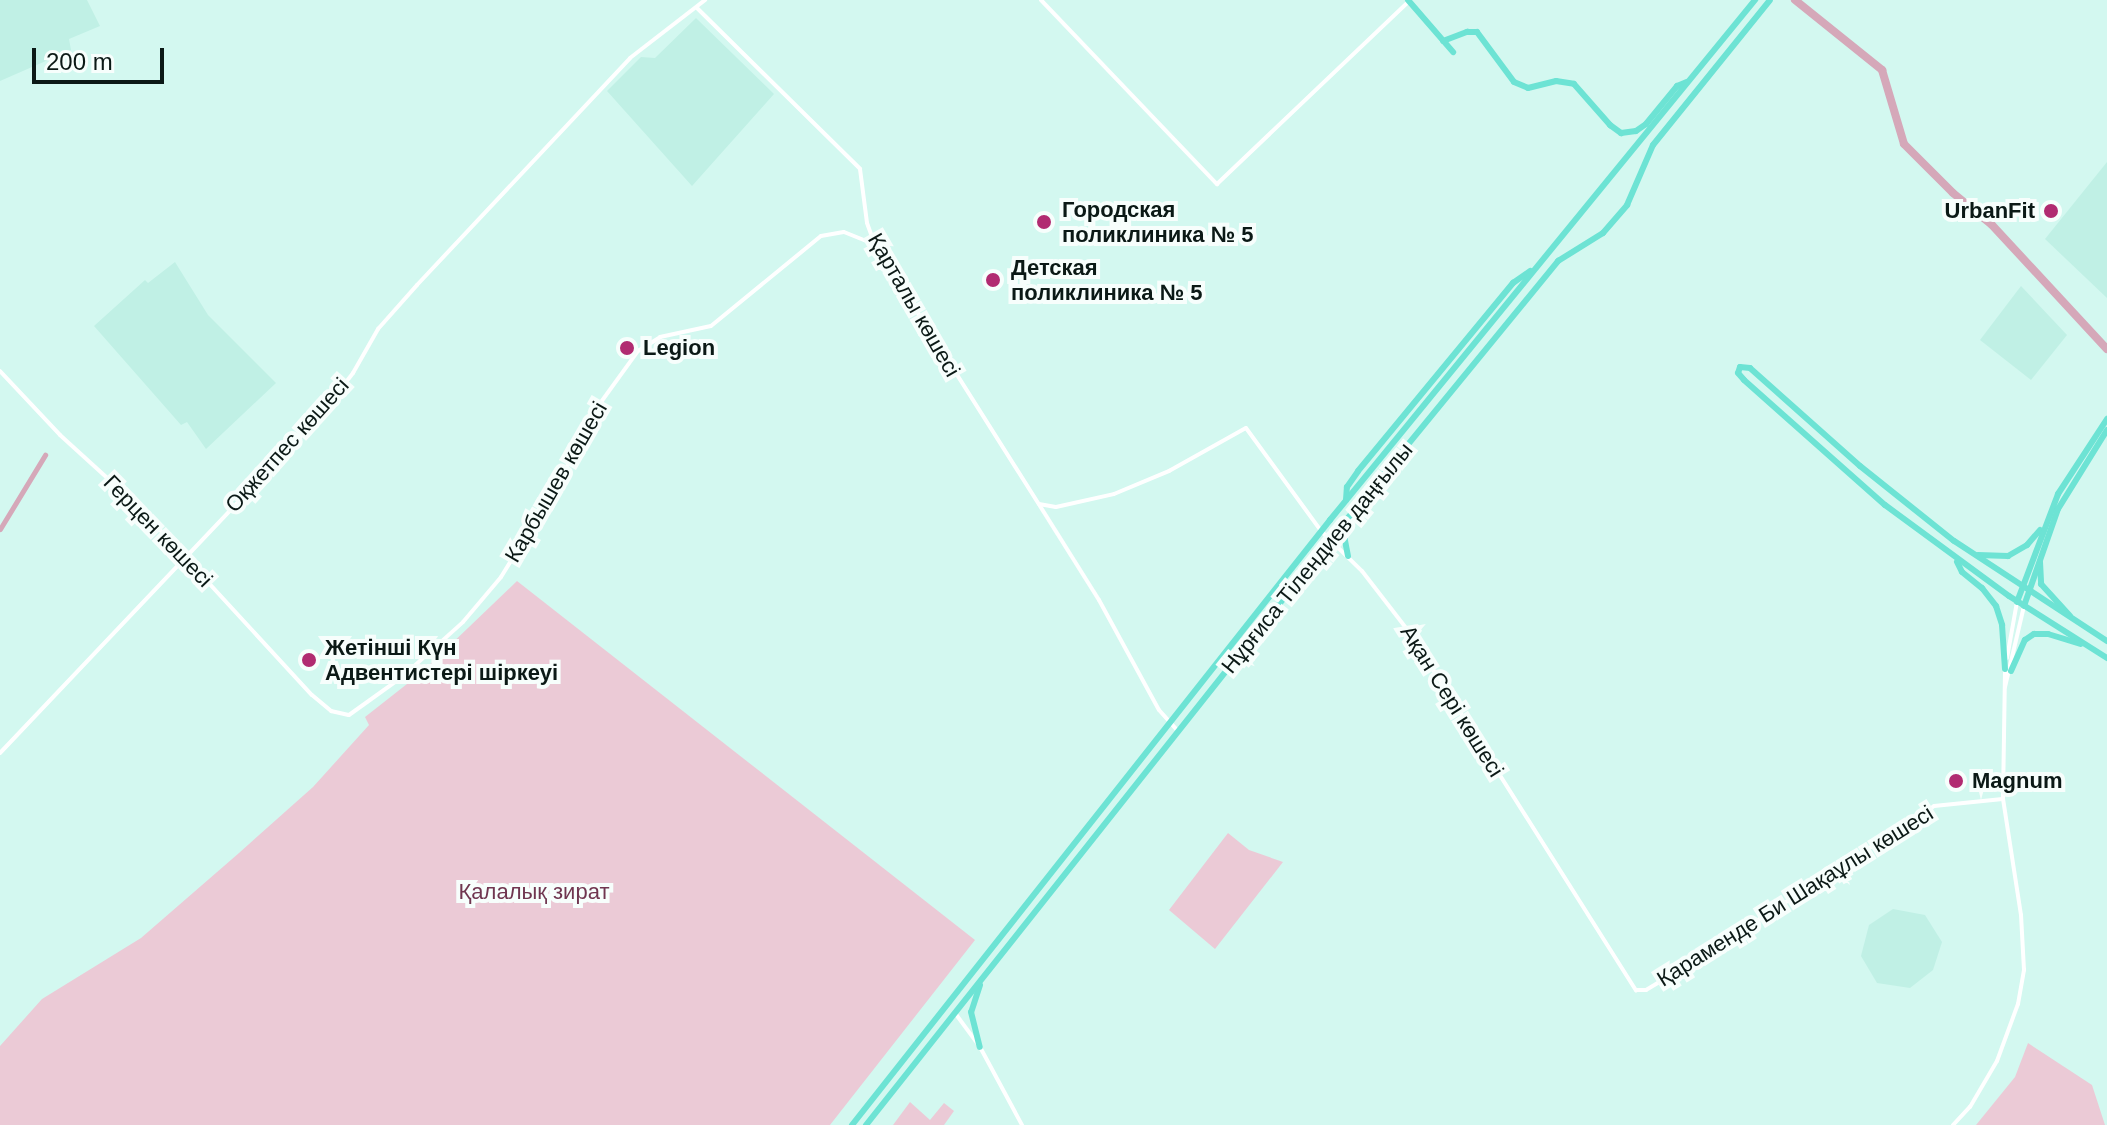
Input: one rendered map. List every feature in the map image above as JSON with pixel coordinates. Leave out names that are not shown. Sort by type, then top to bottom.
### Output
[{"type":"main road","name":"Нұрғиса Тілендиев даңғылы","points":[[852,1125],[1321,531],[1755,0]]},
{"type":"main road","name":"Нұрғиса Тілендиев даңғылы","points":[[866,1125],[1354,510],[1558,261],[1597,238],[1627,205],[1653,145],[1770,0]]},
{"type":"main road","points":[[1408,1],[1453,52]]},
{"type":"main road","points":[[1741,17],[1750,24]]},
{"type":"main road","points":[[1443,41],[1477,32],[1514,82],[1528,88],[1556,81],[1574,84],[1610,125],[1621,133],[1636,131],[1646,124],[1677,86],[1687,82]]},
{"type":"main road","points":[[1549,253],[1558,261]]},
{"type":"main road","points":[[1346,501],[1347,487],[1367,459],[1513,283],[1536,267]]},
{"type":"main road","points":[[2107,641],[1972,554],[1860,466],[1750,368],[1742,366],[1738,373],[1849,476],[2020,604],[2107,658]]},
{"type":"main road","points":[[1447,376],[1456,386]]},
{"type":"main road","points":[[2020,604],[2045,524],[2072,470],[2107,419]]},
{"type":"main road","points":[[2024,590],[2071,485],[2107,430]]},
{"type":"main road","points":[[1367,459],[1388,448]]},
{"type":"main road","points":[[1348,556],[1344,536],[1354,510]]},
{"type":"main road","points":[[1972,554],[1995,558],[2008,556],[2027,545],[2045,524]]},
{"type":"main road","points":[[2041,550],[2041,584],[2078,624]]},
{"type":"main road","points":[[1955,558],[1962,572],[1982,588],[1996,606],[2008,670]]},
{"type":"main road","points":[[2008,670],[2025,640],[2034,634],[2048,634],[2092,649]]},
{"type":"main road","points":[[980,1047],[971,1004],[984,976]]},
{"type":"street","name":"Оқжетпес көшесі","points":[[0,753],[331,403],[378,329],[417,285],[630,58],[705,0]]},
{"type":"street","points":[[1041,0],[1217,184],[1408,1]]},
{"type":"street","name":"Қарталы көшесі","points":[[697,8],[860,169],[867,223],[875,245],[1099,600],[1159,710],[1178,731]]},
{"type":"street","name":"Карбышев көшесі","points":[[312,695],[331,711],[353,714],[402,677],[453,631],[509,565],[568,468],[596,409],[638,351],[660,337],[711,326],[821,236],[844,232],[875,245]]},
{"type":"street","name":"Герцен көшесі","points":[[0,371],[185,556],[312,695]]},
{"type":"street","name":"Ақан Сері көшесі","points":[[1039,504],[1056,507],[1114,494],[1169,471],[1246,428],[1321,531],[1348,556],[1410,633],[1636,990]]},
{"type":"street","points":[[1953,1125],[1970,1107],[1997,1061],[2018,1004],[2024,970],[2021,915],[2003,799],[2003,693],[2020,604]]},
{"type":"street","name":"Қараменде Би Шақаұлы көшесі","points":[[1636,990],[1646,990],[1693,962],[1934,806],[2003,799]]},
{"type":"street","points":[[955,1013],[980,1047],[1022,1125]]},
{"type":"shaded area","points":[[0,0],[87,0],[100,26],[69,39],[71,50],[0,81]]},
{"type":"shaded area","points":[[696,18],[774,94],[692,186],[607,91],[641,57],[655,58]]},
{"type":"shaded area","points":[[2107,162],[2107,298],[2045,239]]},
{"type":"shaded area","points":[[175,262],[208,315],[276,383],[206,449],[187,422],[181,425],[94,326],[145,280],[148,283]]},
{"type":"shaded area","points":[[2021,286],[2067,335],[2031,380],[1980,340]]},
{"type":"shaded area","points":[[1893,909],[1925,915],[1942,942],[1933,970],[1910,988],[1877,983],[1861,956],[1869,925]]},
{"type":"green space","name":"Қалалық зират","points":[[517,581],[975,940],[830,1125],[0,1125],[0,1046],[42,999],[141,938],[239,853],[313,787],[369,725],[365,717],[421,673]]},
{"type":"green space","points":[[1228,833],[1249,850],[1283,862],[1215,949],[1169,910]]},
{"type":"green space","points":[[2028,1043],[2092,1085],[2105,1125],[1976,1125],[2015,1077]]},
{"type":"green space","points":[[910,1102],[930,1120],[944,1103],[954,1111],[944,1125],[893,1125]]},
{"type":"waterway","points":[[1795,0],[1882,70],[1904,144],[1953,193],[1992,225],[2107,349]]},
{"type":"waterway","points":[[0,529],[45,455]]},
{"type":"place","name":"UrbanFit","points":[[2051,211]]},
{"type":"place","name":"Городская поликлиника № 5","points":[[1044,222]]},
{"type":"place","name":"Детская поликлиника № 5","points":[[993,280]]},
{"type":"place","name":"Legion","points":[[627,348]]},
{"type":"place","name":"Жетінші Күн Адвентистері шіркеуі","points":[[309,660]]},
{"type":"place","name":"Magnum","points":[[1956,781]]}]
